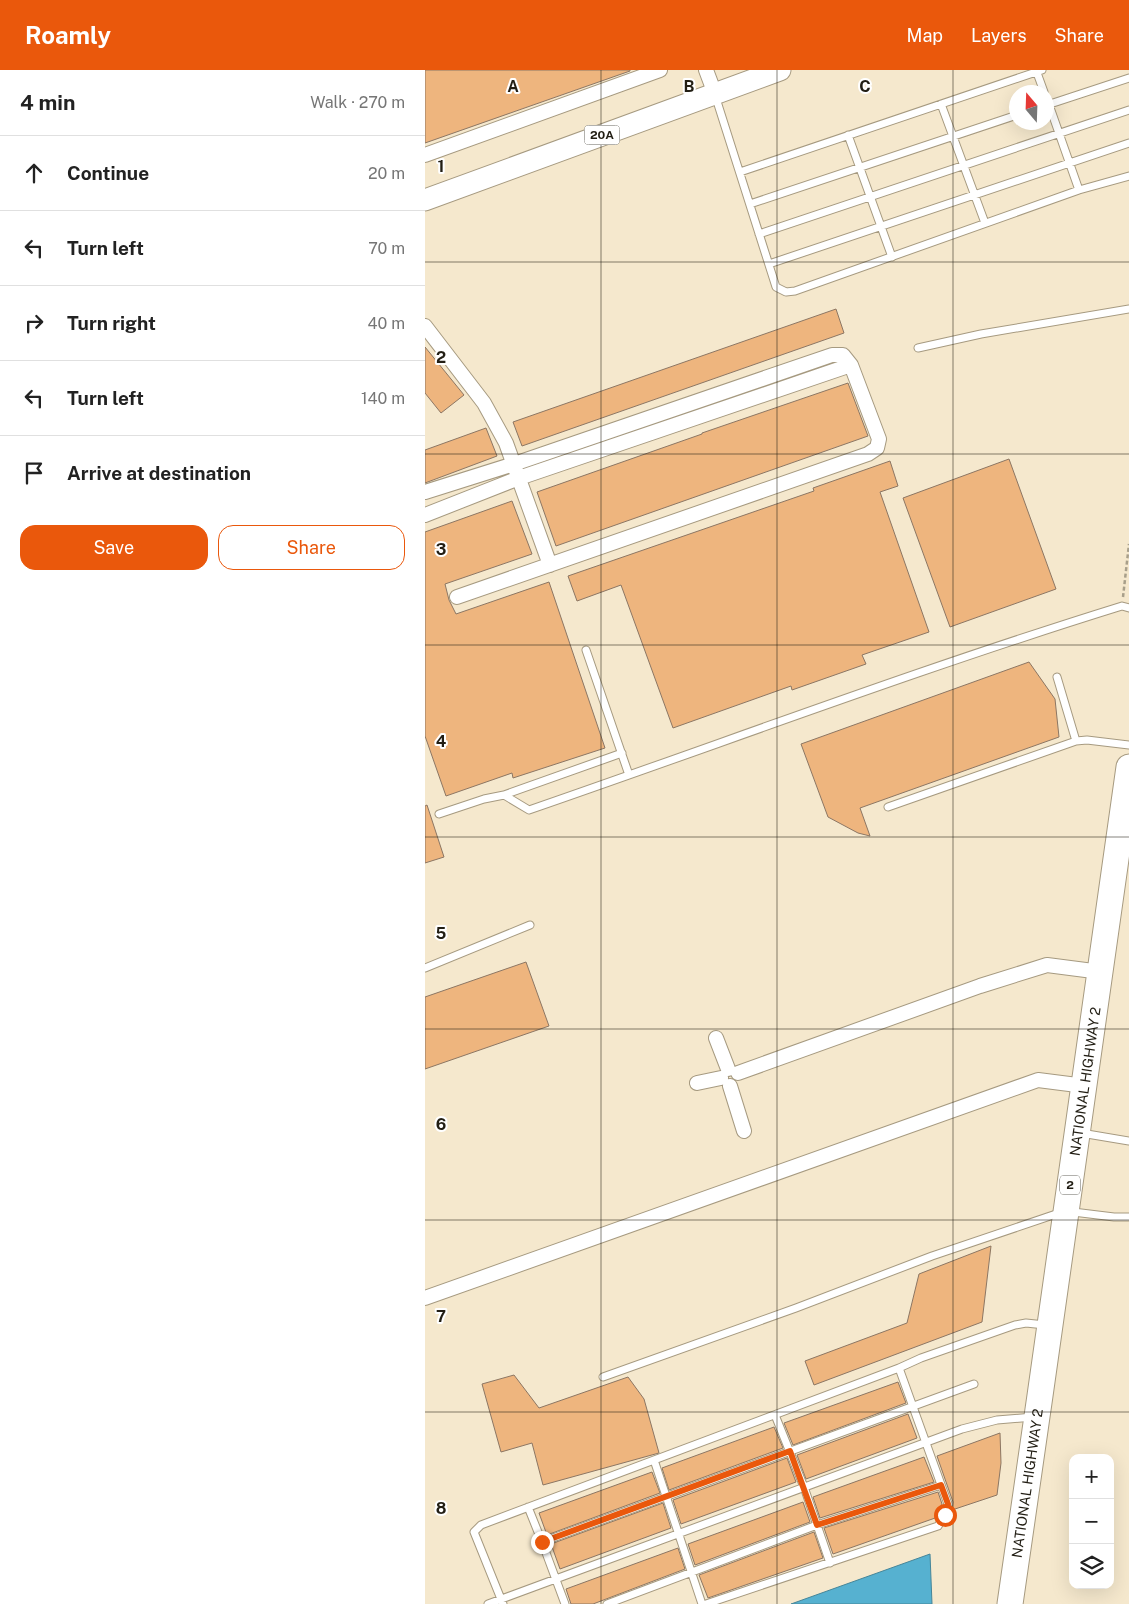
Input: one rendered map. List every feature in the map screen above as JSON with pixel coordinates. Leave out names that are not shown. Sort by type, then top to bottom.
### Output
[{"type":"highway","name":"NATIONAL HIGHWAY 2","points":[[1010,1604],[1065,1211],[1079,1133],[1101,972],[1126,815],[1129,767]]},
{"type":"main road","name":"20A","points":[[425,200],[780,70]]},
{"type":"street","points":[[425,155],[660,70]]},
{"type":"street","points":[[706,70],[715,94]]},
{"type":"street","points":[[425,326],[483,403],[506,443],[550,565]]},
{"type":"street","points":[[425,492],[514,464],[832,355],[843,354],[851,365],[879,439],[877,448],[868,454],[457,596]]},
{"type":"street","points":[[425,515],[519,478],[851,365]]},
{"type":"street","points":[[697,1083],[729,1076],[980,986],[1047,965],[1101,972]]},
{"type":"street","points":[[716,1038],[744,1131]]},
{"type":"street","points":[[425,1298],[1038,1080],[1085,1086]]},
{"type":"lane","points":[[740,172],[1038,71],[1042,85]]},
{"type":"lane","points":[[1054,101],[1129,78]]},
{"type":"lane","points":[[715,94],[776,287],[786,292],[795,291],[1079,190],[1129,176]]},
{"type":"lane","points":[[941,104],[985,224]]},
{"type":"lane","points":[[759,234],[1129,110]]},
{"type":"lane","points":[[750,204],[1009,117]]},
{"type":"lane","points":[[1054,122],[1079,190]]},
{"type":"lane","points":[[848,136],[892,256]]},
{"type":"lane","points":[[769,264],[1129,143]]},
{"type":"lane","points":[[918,348],[981,334],[1129,309]]},
{"type":"lane","points":[[504,795],[529,810],[901,680],[1125,607]]},
{"type":"lane","points":[[585,650],[629,775]]},
{"type":"lane","points":[[1057,677],[1076,741]]},
{"type":"lane","points":[[888,806],[1076,741],[1087,740],[1129,745]]},
{"type":"lane","points":[[439,814],[484,799],[504,795],[621,754]]},
{"type":"lane","points":[[425,968],[530,925]]},
{"type":"lane","points":[[1079,1133],[1129,1141]]},
{"type":"lane","points":[[603,1377],[787,1311],[932,1256],[1065,1211],[1114,1218],[1129,1217]]},
{"type":"lane","points":[[502,1602],[474,1532],[481,1525],[899,1368],[921,1358],[1015,1325],[1026,1323],[1050,1326]]},
{"type":"lane","points":[[707,1604],[938,1526],[945,1515],[948,1504],[899,1368]]},
{"type":"lane","points":[[542,1542],[974,1384]]},
{"type":"lane","points":[[775,1415],[804,1487],[830,1563]]},
{"type":"lane","points":[[488,1604],[502,1602],[555,1579],[962,1429],[997,1420],[1037,1416]]},
{"type":"lane","points":[[654,1460],[703,1604]]},
{"type":"lane","points":[[607,1604],[817,1525],[941,1485]]},
{"type":"lane","points":[[528,1507],[565,1604]]},
{"type":"path","points":[[1125,607],[1129,544]]},
{"type":"water","points":[[930,1554],[932,1604],[791,1604]]},
{"type":"building","points":[[425,70],[630,70],[630,71],[425,143]]},
{"type":"building","points":[[836,309],[844,333],[522,446],[513,422]]},
{"type":"building","points":[[425,347],[464,395],[441,413],[425,393]]},
{"type":"building","points":[[848,383],[868,436],[556,546],[537,492]]},
{"type":"building","points":[[486,428],[497,456],[425,483],[425,450]]},
{"type":"building","points":[[1009,459],[1056,589],[950,627],[903,498]]},
{"type":"building","points":[[890,461],[898,486],[880,492],[929,632],[862,655],[866,664],[792,690],[791,686],[673,728],[621,585],[577,601],[568,576],[814,491],[813,488]]},
{"type":"building","points":[[512,501],[532,554],[445,584],[449,600],[456,614],[549,582],[605,748],[513,778],[512,773],[446,796],[425,736],[425,532]]},
{"type":"building","points":[[1029,662],[1055,699],[1059,737],[860,808],[870,836],[858,833],[828,817],[801,744]]},
{"type":"building","points":[[427,805],[444,857],[425,863],[425,806]]},
{"type":"building","points":[[526,962],[549,1026],[425,1069],[425,997]]},
{"type":"building","points":[[991,1246],[982,1322],[814,1385],[805,1361],[907,1323],[919,1274]]},
{"type":"building","points":[[514,1375],[539,1408],[628,1377],[644,1399],[659,1453],[543,1485],[532,1443],[501,1452],[482,1384]]},
{"type":"building","points":[[898,1382],[906,1403],[793,1445],[784,1423]]},
{"type":"building","points":[[908,1414],[917,1438],[806,1479],[797,1455]]},
{"type":"building","points":[[774,1427],[783,1448],[669,1490],[662,1468]]},
{"type":"building","points":[[1000,1433],[1001,1463],[997,1495],[952,1510],[953,1502],[937,1456]]},
{"type":"building","points":[[924,1457],[934,1482],[820,1518],[813,1497]]},
{"type":"building","points":[[787,1458],[796,1482],[681,1524],[673,1500]]},
{"type":"building","points":[[652,1472],[660,1493],[547,1535],[539,1513]]},
{"type":"building","points":[[938,1492],[942,1504],[938,1517],[833,1554],[824,1528]]},
{"type":"building","points":[[803,1502],[810,1522],[695,1565],[688,1544]]},
{"type":"building","points":[[663,1503],[671,1528],[560,1569],[551,1544]]},
{"type":"building","points":[[814,1532],[823,1558],[708,1598],[699,1575]]},
{"type":"building","points":[[678,1548],[685,1569],[593,1604],[571,1604],[566,1589]]},
{"type":"route","points":[[542,1542],[790,1451],[817,1525],[941,1485],[948,1504],[945,1515]]}]
